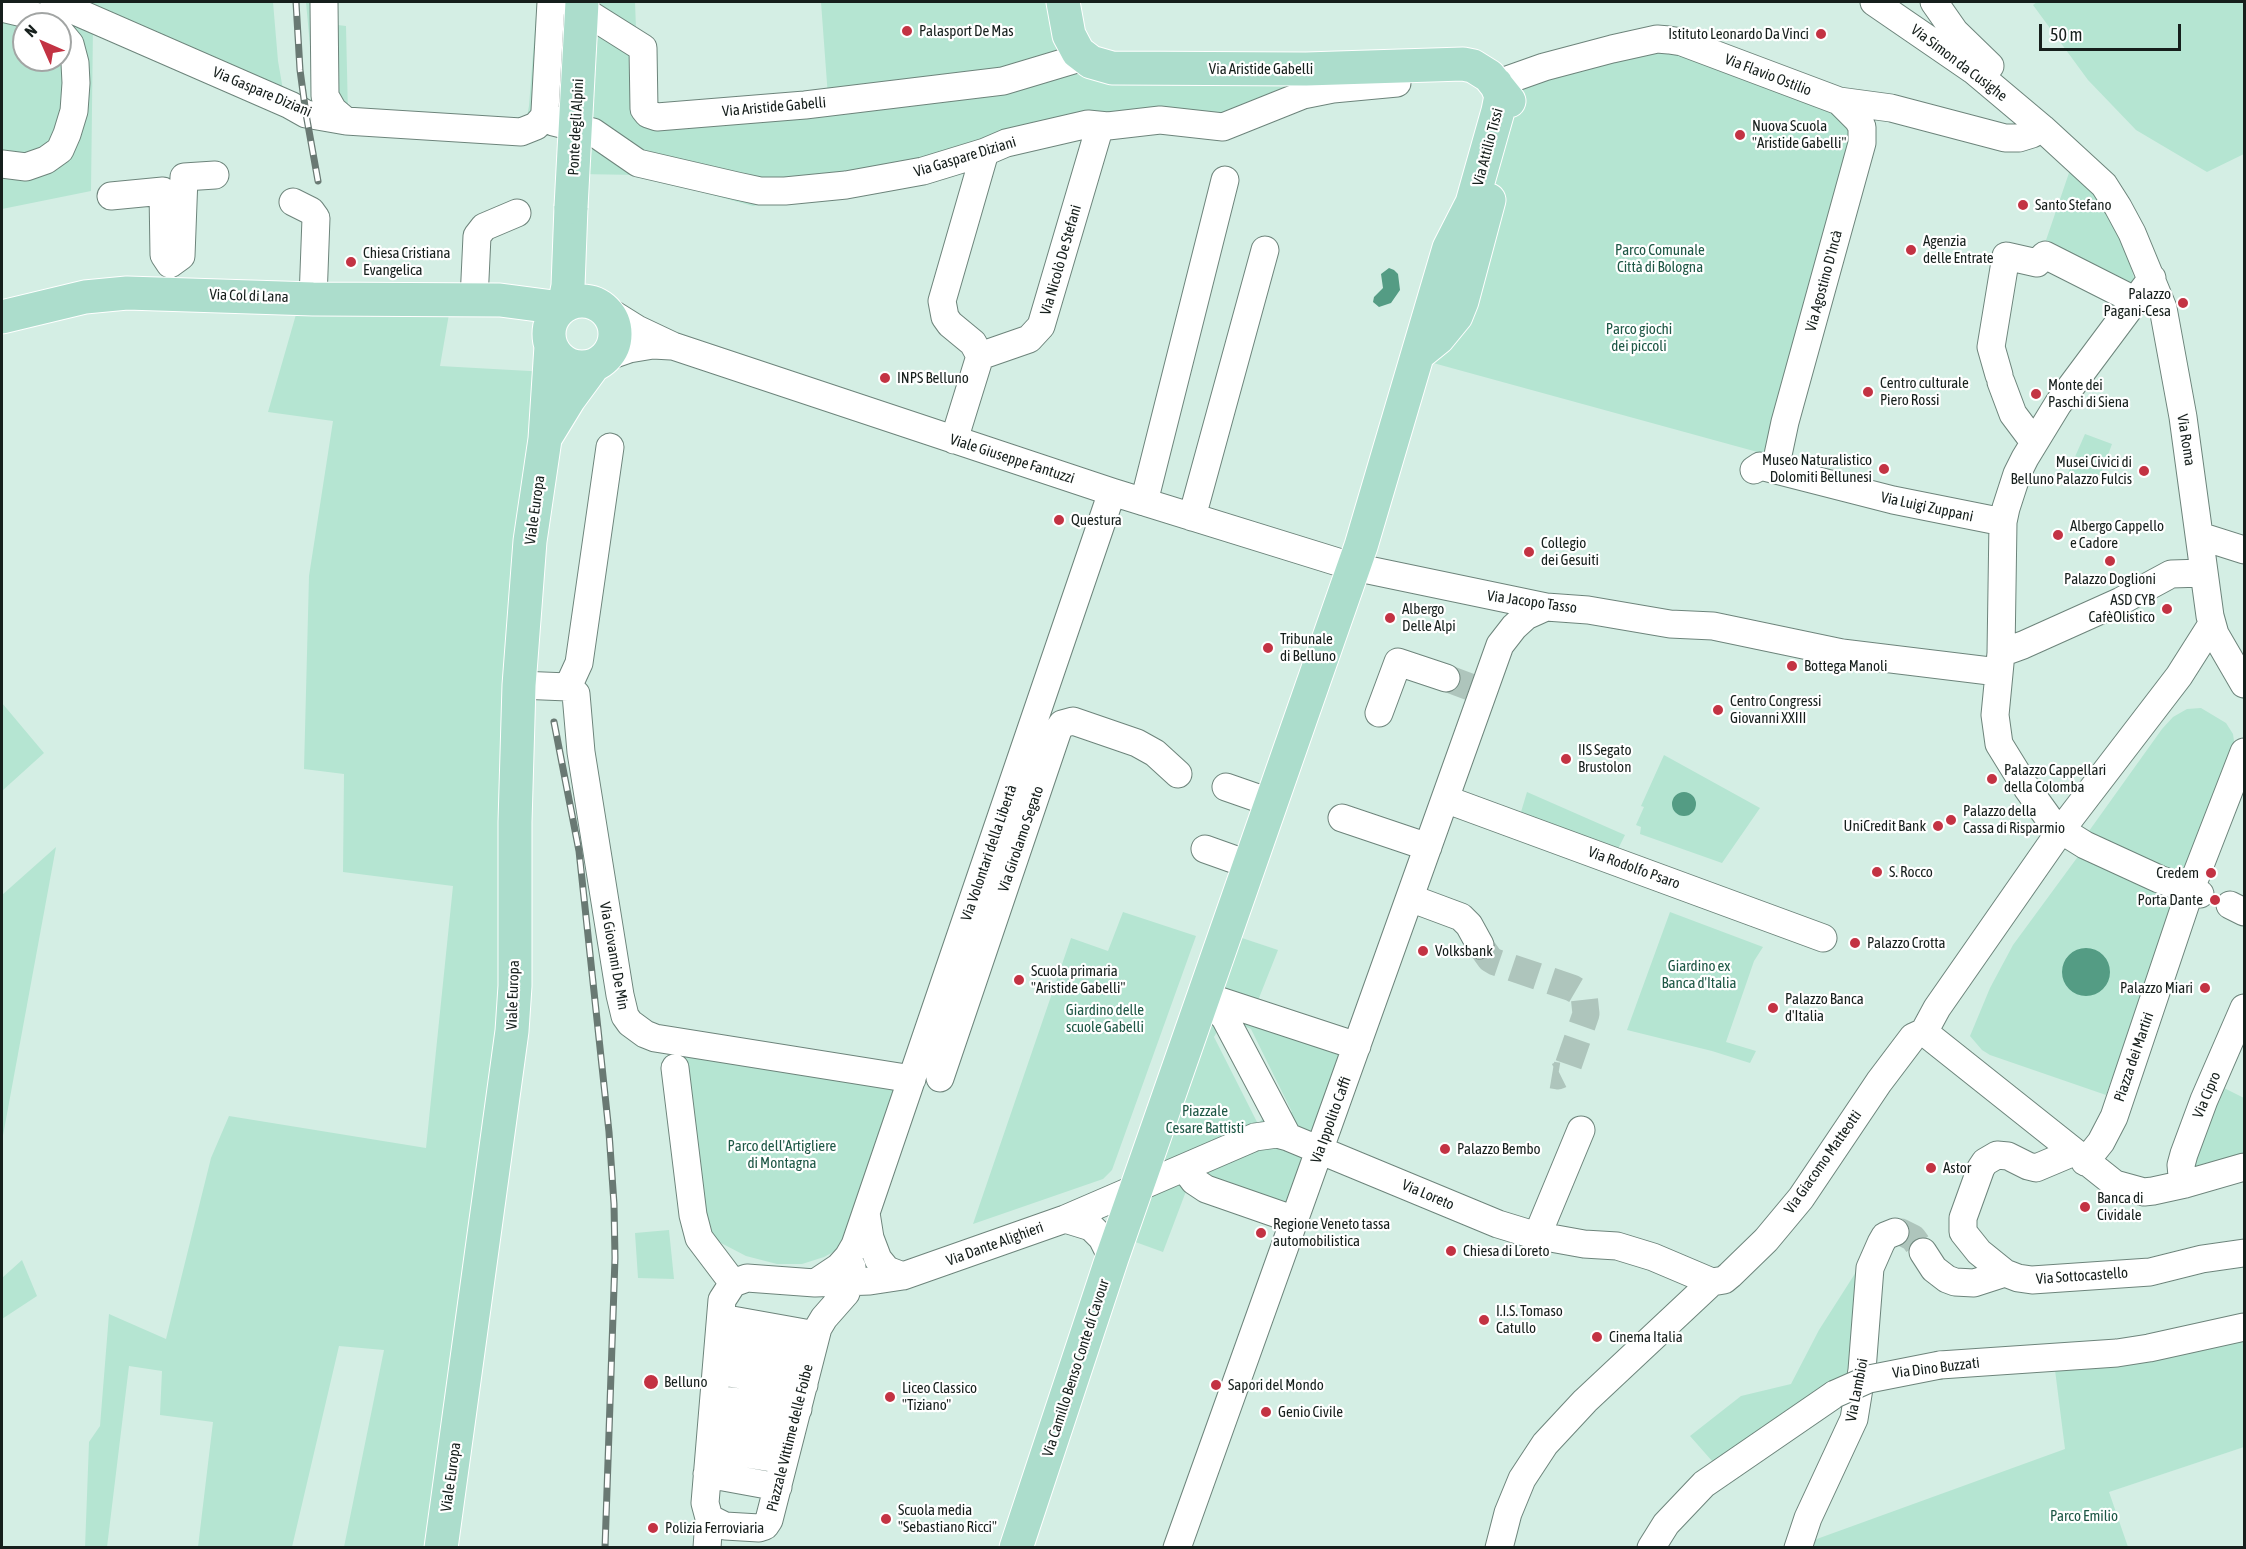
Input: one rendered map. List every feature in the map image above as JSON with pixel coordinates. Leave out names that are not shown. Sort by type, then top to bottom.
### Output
[{"type":"main road","name":"Ponte degli Alpini","points":[[556,323],[568,286],[582,2]]},
{"type":"main road","points":[[1063,2],[1069,35],[1073,45],[1083,57]]},
{"type":"main road","name":"Via Aristide Gabelli","points":[[1083,57],[1101,66],[1122,69],[1306,69],[1463,64],[1481,70],[1496,84]]},
{"type":"main road","name":"Via Attilio Tissi","points":[[1354,567],[1420,352],[1446,329],[1456,316],[1462,301],[1512,119],[1508,99],[1496,84]]},
{"type":"main road","name":"Ponte degli Alpini","points":[[497,300],[541,290],[556,276],[569,253]]},
{"type":"main road","name":"Ponte degli Alpini","points":[[569,253],[588,290],[602,306]]},
{"type":"main road","name":"Via Col di Lana","points":[[2,317],[85,297],[127,293],[169,279],[313,299],[497,300],[528,315],[556,323]]},
{"type":"main road","points":[[600,361],[581,367],[568,364],[558,357],[556,323],[580,300],[602,306]]},
{"type":"main road","name":"Viale Europa","points":[[545,439],[569,399],[613,346],[616,333],[613,320],[602,306]]},
{"type":"main road","name":"Viale Europa","points":[[441,1548],[512,1031],[515,986],[515,822],[519,685],[530,541],[545,439],[556,323]]},
{"type":"main road","points":[[1136,1189],[1354,567]]},
{"type":"main road","name":"Via Camillo Benso Conte di Cavour","points":[[1016,1548],[1136,1189]]},
{"type":"street","name":"Via Gaspare Diziani","points":[[54,2],[306,114],[346,121],[521,132],[536,126],[545,111]]},
{"type":"street","points":[[324,2],[325,96],[333,110],[346,121]]},
{"type":"street","points":[[545,111],[551,2]]},
{"type":"street","name":"Via Aristide Gabelli","points":[[570,2],[643,48],[645,109],[648,114],[657,117],[805,105],[1003,81],[1083,57]]},
{"type":"street","name":"Via Simon da Cusighe","points":[[1874,2],[1972,70],[2042,128],[2104,185],[2132,233],[2152,278]]},
{"type":"street","points":[[1893,2],[1933,27],[1955,32]]},
{"type":"street","points":[[1934,2],[1955,32],[1992,69]]},
{"type":"street","points":[[2,8],[18,12]]},
{"type":"street","name":"Via Flavio Ostilio","points":[[1496,84],[1583,56],[1646,41],[1669,40],[1689,45],[1839,101],[1891,108],[2005,138],[2019,138],[2042,128]]},
{"type":"street","points":[[2,164],[26,167],[46,160],[60,150],[68,134],[74,111],[76,83],[72,54]]},
{"type":"street","name":"Via Gaspare Diziani","points":[[545,111],[553,122],[593,132],[638,163],[760,191],[785,191],[846,185],[923,171],[1006,143],[1092,124],[1100,126],[1152,120],[1215,127],[1230,126],[1303,95],[1333,89],[1397,82]]},
{"type":"street","name":"Via Agostino D'Incà","points":[[1764,470],[1788,410],[1862,143],[1862,128],[1858,120],[1839,101]]},
{"type":"street","name":"Via Nicolò De Stefani","points":[[980,356],[986,352],[1029,339],[1041,326],[1100,126]]},
{"type":"street","points":[[954,440],[980,356],[973,343],[945,317],[942,301],[984,152]]},
{"type":"street","points":[[169,279],[181,256],[184,177],[215,175]]},
{"type":"street","points":[[1144,502],[1225,180]]},
{"type":"street","points":[[111,196],[162,191],[164,255],[169,279]]},
{"type":"street","points":[[293,202],[311,211],[316,218],[313,299]]},
{"type":"street","points":[[497,300],[477,236],[484,227],[517,213]]},
{"type":"street","points":[[1192,517],[1265,250]]},
{"type":"street","points":[[2034,442],[2013,414],[1991,347],[2006,256],[2037,263],[2045,255],[2134,300]]},
{"type":"street","points":[[2152,278],[2068,390],[2034,442],[2017,474],[2003,522],[1996,733],[1999,744],[2055,827],[2085,845],[2163,881],[2195,892]]},
{"type":"street","name":"Via Roma","points":[[2152,278],[2163,308],[2183,417],[2212,624]]},
{"type":"street","name":"Viale Giuseppe Fantuzzi","points":[[602,306],[672,346],[1112,492],[1354,567]]},
{"type":"street","name":"Viale Giuseppe Fantuzzi","points":[[600,361],[645,347],[672,346]]},
{"type":"street","points":[[519,685],[568,687],[579,663],[610,447]]},
{"type":"street","name":"Via Luigi Zuppani","points":[[1764,470],[1893,500],[2003,522]]},
{"type":"street","name":"Via Volontari della Libertà","points":[[849,1282],[855,1245],[1112,492]]},
{"type":"street","points":[[2200,536],[2244,550]]},
{"type":"street","name":"Via Jacopo Tasso","points":[[1354,567],[1546,607],[1588,610],[1670,624],[1713,626],[1842,653],[2000,662]]},
{"type":"street","points":[[2000,662],[2023,645],[2121,601],[2171,574],[2204,573]]},
{"type":"street","points":[[1470,593],[1491,615],[1500,645]]},
{"type":"street","name":"Via Ippolito Caffi","points":[[1177,1548],[1445,799],[1467,686],[1514,627],[1526,616],[1546,607]]},
{"type":"street","points":[[2212,624],[2244,684]]},
{"type":"street","name":"Via Giacomo Matteotti","points":[[1499,1548],[1508,1514],[1522,1479],[1545,1444],[1585,1401],[1712,1282],[1724,1280],[1730,1275],[1766,1240],[1801,1198],[1879,1082],[1913,1037],[1924,1032],[1937,1008],[2061,830],[2179,676],[2212,624]]},
{"type":"street","points":[[1379,713],[1398,662],[1467,686]]},
{"type":"street","name":"Via Giovanni De Min","points":[[568,687],[576,694],[581,752],[622,1007],[630,1023],[645,1034],[656,1038],[912,1079]]},
{"type":"street","name":"Via Girolamo Segato","points":[[940,1077],[1054,741],[1062,724],[1073,721],[1137,743],[1155,753],[1178,774]]},
{"type":"street","name":"Piazza dei Martiri","points":[[2079,1157],[2101,1142],[2114,1117],[2244,752]]},
{"type":"street","points":[[1226,787],[1272,803]]},
{"type":"street","name":"Via Rodolfo Psaro","points":[[1445,799],[1823,938]]},
{"type":"street","points":[[1342,818],[1428,847]]},
{"type":"street","points":[[1205,849],[1250,865]]},
{"type":"street","points":[[1410,898],[1461,917],[1469,925],[1480,945]]},
{"type":"street","points":[[1204,995],[1357,1046]]},
{"type":"street","points":[[1204,995],[1225,1018],[1288,1137]]},
{"type":"street","name":"Via Cipro","points":[[2185,1184],[2181,1165],[2184,1154],[2204,1100],[2244,1008]]},
{"type":"street","points":[[1924,1032],[2115,1184],[2130,1189],[2153,1191],[2244,1167]]},
{"type":"street","points":[[675,1068],[693,1215],[699,1238],[733,1283]]},
{"type":"street","points":[[1537,1236],[1581,1130]]},
{"type":"street","points":[[1136,1189],[1255,1137],[1277,1134],[1320,1150]]},
{"type":"street","name":"Via Loreto","points":[[1320,1150],[1489,1221],[1537,1236],[1584,1244],[1617,1246],[1653,1257],[1712,1282]]},
{"type":"street","name":"Via Sottocastello","points":[[2079,1157],[2036,1168],[2008,1156],[1997,1155],[1985,1162],[1963,1218],[1963,1232],[1979,1252],[2005,1273],[2032,1280],[2150,1272],[2202,1259],[2244,1253]]},
{"type":"street","points":[[1185,1168],[1194,1181],[1206,1189],[1295,1220]]},
{"type":"street","name":"Via Dante Alighieri","points":[[805,1283],[849,1282],[903,1276],[1065,1219],[1136,1189]]},
{"type":"street","name":"Via Volontari della Libertà","points":[[866,1213],[870,1238],[878,1259],[887,1270],[903,1276]]},
{"type":"street","points":[[1065,1219],[1090,1227],[1102,1238],[1112,1258]]},
{"type":"street","name":"Via Lambioi","points":[[1798,1548],[1808,1518],[1854,1419],[1862,1370],[1870,1268],[1885,1236],[1895,1232]]},
{"type":"street","name":"Via Volontari della Libertà","points":[[805,1283],[839,1267],[855,1245]]},
{"type":"street","points":[[1923,1252],[1934,1269],[1955,1282],[1974,1283],[2005,1273]]},
{"type":"street","points":[[707,1548],[709,1518],[706,1511],[722,1300],[733,1283],[747,1278],[805,1283],[808,1298],[816,1316],[797,1411]]},
{"type":"street","name":"Piazzale Vittime delle Foibe","points":[[709,1518],[725,1526],[763,1538],[824,1318],[846,1293],[849,1282]]},
{"type":"street","name":"Via Dino Buzzati","points":[[1651,1548],[1672,1517],[1704,1484],[1835,1394],[1869,1378],[1940,1365],[2117,1353],[2244,1327]]},
{"type":"street","points":[[714,1404],[797,1411]]},
{"type":"street","points":[[714,1404],[797,1411]]},
{"type":"street","points":[[714,1404],[797,1411]]},
{"type":"street","points":[[714,1404],[797,1411]]},
{"type":"street","points":[[714,1404],[797,1411]]},
{"type":"green space","points":[[2,2],[273,2],[278,61],[287,113],[93,26],[91,191],[2,209]]},
{"type":"green space","points":[[306,2],[329,2],[329,24],[346,26],[348,115],[316,112]]},
{"type":"green space","points":[[537,2],[635,2],[639,110],[828,97],[821,2],[1064,2],[1073,66],[1350,72],[1245,113],[1150,115],[852,186],[753,206],[639,175],[578,174],[581,131],[525,128],[529,106]]},
{"type":"green space","points":[[2037,2],[2244,2],[2244,154],[2207,172],[2136,130],[2088,80],[2033,5]]},
{"type":"green space","name":"Parco Comunale Città di Bologna","points":[[1674,39],[1865,110],[1772,456],[1415,358],[1489,97]]},
{"type":"green space","points":[[2070,170],[2103,197],[2122,235],[2135,282],[2128,287],[2043,249]]},
{"type":"green space","points":[[299,304],[449,314],[440,366],[565,373],[522,512],[524,879],[446,1547],[344,1547],[384,1350],[339,1346],[292,1547],[198,1547],[213,1422],[160,1415],[162,1371],[129,1366],[107,1547],[85,1548],[89,1442],[100,1426],[109,1314],[166,1339],[211,1158],[229,1116],[426,1148],[453,886],[343,872],[344,774],[304,769],[309,576],[333,421],[268,412]]},
{"type":"green space","points":[[2085,434],[2112,444],[2097,485],[2067,475]]},
{"type":"green space","points":[[2,703],[44,753],[2,791]]},
{"type":"green space","points":[[2201,708],[2226,723],[2233,734],[2235,748],[2184,883],[2084,838],[2162,729],[2173,717],[2187,709]]},
{"type":"green space","points":[[1664,755],[1760,808],[1722,863],[1640,834],[1641,827],[1636,825],[1644,807],[1641,806]]},
{"type":"green space","points":[[1527,792],[1625,835],[1617,851],[1521,812]]},
{"type":"green space","points":[[56,847],[2,1141],[2,895]]},
{"type":"green space","points":[[2082,851],[2179,895],[2106,1095],[1990,1055],[1982,1050],[1970,1036],[1990,988],[2013,945]]},
{"type":"green space","name":"Giardino delle scuole Gabelli","points":[[1123,912],[1196,936],[1112,1170],[1103,1179],[973,1224],[1071,938],[1108,951]]},
{"type":"green space","name":"Giardino ex Banca d'Italia","points":[[1670,912],[1763,947],[1754,961],[1726,1042],[1756,1051],[1750,1063],[1627,1030]]},
{"type":"green space","name":"Piazzale Cesare Battisti","points":[[1224,932],[1278,950],[1255,1008],[1354,1042],[1288,1202],[1219,1181],[1188,1186],[1163,1252],[1116,1235]],"holes":[[[1225,1018],[1251,1029],[1292,1112],[1272,1108],[1258,1124],[1214,1037]]]},
{"type":"green space","name":"Parco dell'Artigliere di Montagna","points":[[677,1043],[910,1076],[848,1244],[824,1257],[802,1264],[777,1264],[746,1256],[721,1243],[692,1222]]},
{"type":"green space","points":[[2212,1082],[2244,1098],[2244,1167],[2185,1184]]},
{"type":"green space","points":[[669,1230],[674,1279],[638,1278],[635,1233]]},
{"type":"green space","points":[[22,1260],[37,1296],[2,1319],[2,1278]]},
{"type":"green space","points":[[1856,1272],[1863,1400],[1816,1414],[1727,1478],[1690,1436],[1741,1396],[1791,1384],[1819,1330]]},
{"type":"green space","name":"Parco Emilio","points":[[2244,1319],[2244,1447],[2109,1492],[2128,1547],[1801,1548],[1803,1544],[2065,1449],[2054,1362]]},
{"type":"shaded area","points":[[1389,268],[1398,274],[1400,290],[1391,303],[1379,307],[1373,302],[1374,297],[1383,288],[1381,274]]},
{"type":"shaded area","points":[[1684,792],[1689,793],[1695,799],[1695,809],[1689,815],[1684,816],[1679,815],[1673,809],[1672,804],[1673,799],[1679,793]]},
{"type":"shaded area","points":[[2086,948],[2103,955],[2110,972],[2103,989],[2086,996],[2069,989],[2062,972],[2069,955]]},
{"type":"tunnel","points":[[1446,678],[1470,687]]},
{"type":"tunnel","points":[[1480,945],[1495,962],[1572,988],[1584,995],[1586,1014],[1566,1072],[1558,1076],[1552,1075]]},
{"type":"tunnel","points":[[1895,1232],[1901,1232],[1913,1238],[1923,1252]]},
{"type":"railway","points":[[296,2],[300,70],[318,181]]},
{"type":"railway","points":[[554,722],[579,851],[609,1132],[614,1204],[615,1258],[605,1548]]},
{"type":"place","name":"Palasport De Mas","points":[[907,31]]},
{"type":"place","name":"Istituto Leonardo Da Vinci","points":[[1821,34]]},
{"type":"place","name":"Nuova Scuola \"Aristide Gabelli\"","points":[[1740,135]]},
{"type":"place","name":"Santo Stefano","points":[[2023,205]]},
{"type":"place","name":"Agenzia delle Entrate","points":[[1911,250]]},
{"type":"place","name":"Chiesa Cristiana Evangelica","points":[[351,262]]},
{"type":"place","name":"Palazzo Pagani-Cesa","points":[[2183,303]]},
{"type":"place","name":"INPS Belluno","points":[[885,378]]},
{"type":"place","name":"Centro culturale Piero Rossi","points":[[1868,392]]},
{"type":"place","name":"Monte dei Paschi di Siena","points":[[2036,394]]},
{"type":"place","name":"Museo Naturalistico Dolomiti Bellunesi","points":[[1884,469]]},
{"type":"place","name":"Musei Civici di Belluno Palazzo Fulcis","points":[[2144,471]]},
{"type":"place","name":"Questura","points":[[1059,520]]},
{"type":"place","name":"Albergo Cappello e Cadore","points":[[2058,535]]},
{"type":"place","name":"Collegio dei Gesuiti","points":[[1529,552]]},
{"type":"place","name":"Palazzo Doglioni","points":[[2110,561]]},
{"type":"place","name":"ASD CYB CafèOlistico","points":[[2167,609]]},
{"type":"place","name":"Albergo Delle Alpi","points":[[1390,618]]},
{"type":"place","name":"Tribunale di Belluno","points":[[1268,648]]},
{"type":"place","name":"Bottega Manoli","points":[[1792,666]]},
{"type":"place","name":"Centro Congressi Giovanni XXIII","points":[[1718,710]]},
{"type":"place","name":"IIS Segato Brustolon","points":[[1566,759]]},
{"type":"place","name":"Palazzo Cappellari della Colomba","points":[[1992,779]]},
{"type":"place","name":"Palazzo della Cassa di Risparmio","points":[[1951,820]]},
{"type":"place","name":"UniCredit Bank","points":[[1938,826]]},
{"type":"place","name":"S. Rocco","points":[[1877,872]]},
{"type":"place","name":"Credem","points":[[2211,873]]},
{"type":"place","name":"Porta Dante","points":[[2215,900]]},
{"type":"place","name":"Palazzo Crotta","points":[[1855,943]]},
{"type":"place","name":"Volksbank","points":[[1423,951]]},
{"type":"place","name":"Scuola primaria \"Aristide Gabelli\"","points":[[1019,980]]},
{"type":"place","name":"Palazzo Miari","points":[[2205,988]]},
{"type":"place","name":"Palazzo Banca d'Italia","points":[[1773,1008]]},
{"type":"place","name":"Palazzo Bembo","points":[[1445,1149]]},
{"type":"place","name":"Astor","points":[[1931,1168]]},
{"type":"place","name":"Banca di Cividale","points":[[2085,1207]]},
{"type":"place","name":"Regione Veneto tassa automobilistica","points":[[1261,1233]]},
{"type":"place","name":"Chiesa di Loreto","points":[[1451,1251]]},
{"type":"place","name":"I.I.S. Tomaso Catullo","points":[[1484,1320]]},
{"type":"place","name":"Cinema Italia","points":[[1597,1337]]},
{"type":"place","name":"Belluno","points":[[651,1382]]},
{"type":"place","name":"Sapori del Mondo","points":[[1216,1385]]},
{"type":"place","name":"Liceo Classico \"Tiziano\"","points":[[890,1397]]},
{"type":"place","name":"Genio Civile","points":[[1266,1412]]},
{"type":"place","name":"Scuola media \"Sebastiano Ricci\"","points":[[886,1519]]},
{"type":"place","name":"Polizia Ferroviaria","points":[[653,1528]]},
{"type":"park label","name":"Parco giochi dei piccoli","points":[[1639,338]]}]
